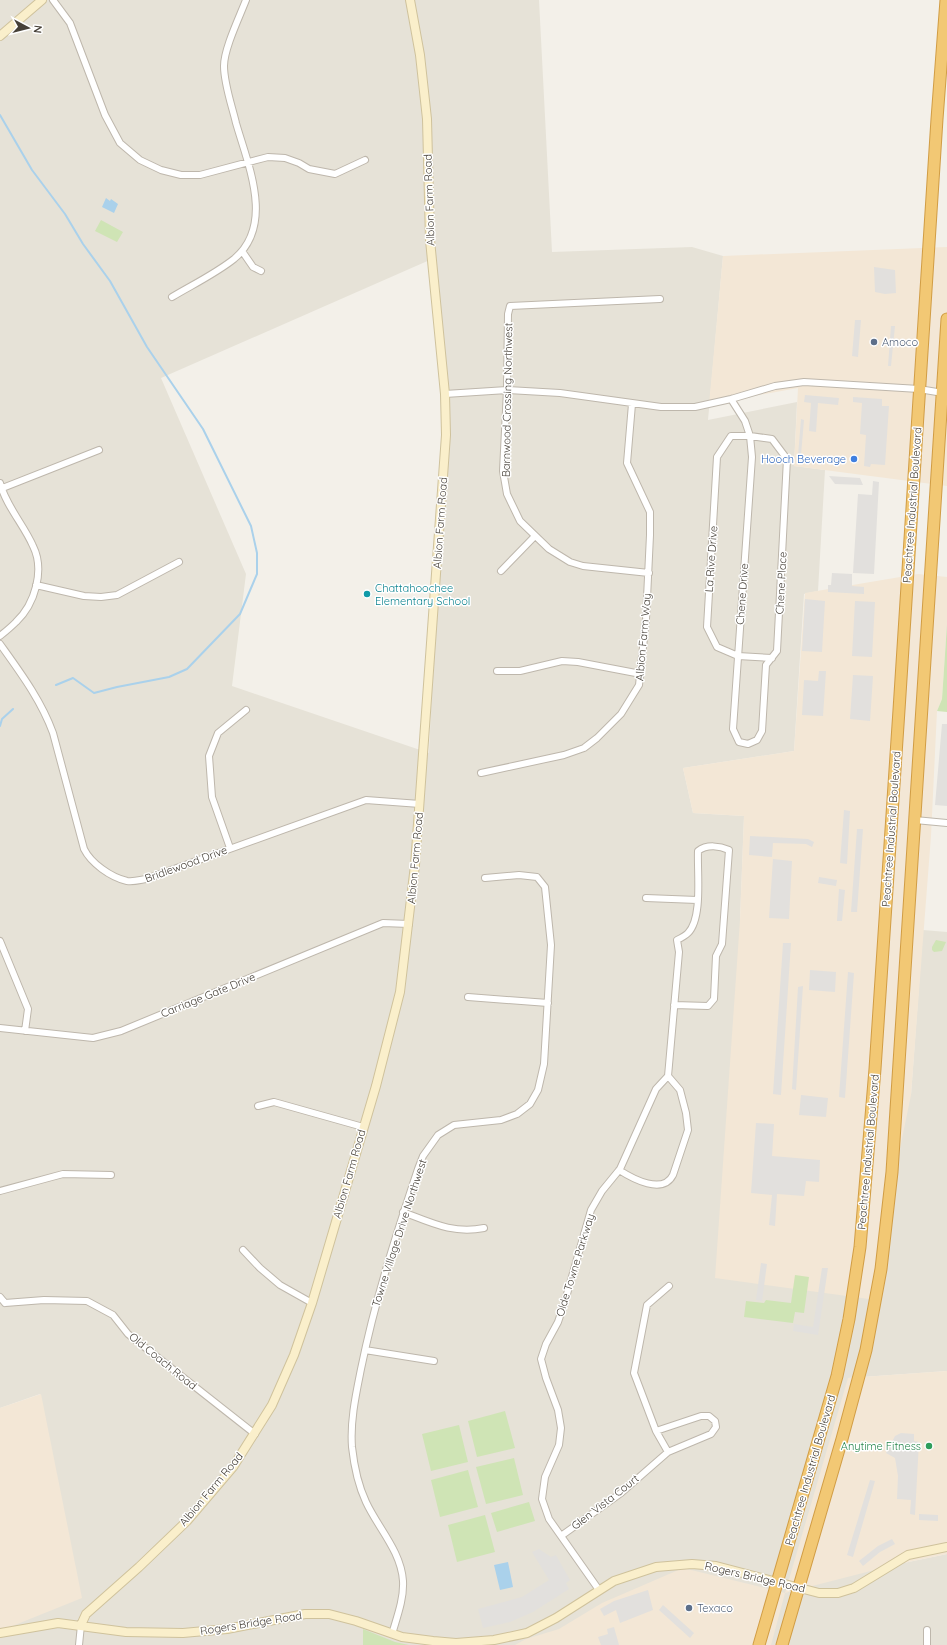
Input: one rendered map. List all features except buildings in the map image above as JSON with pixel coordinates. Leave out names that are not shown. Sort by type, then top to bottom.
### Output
[{"type":"highway","name":"Peachtree Industrial Boulevard","points":[[758,1645],[837,1376],[849,1319],[860,1247],[875,1069],[920,389],[944,73],[946,0]]},
{"type":"highway","name":"Peachtree Industrial Boulevard","points":[[782,1645],[860,1373],[881,1269],[892,1172],[945,393],[947,319]]},
{"type":"street","points":[[0,36],[42,0]]},
{"type":"street","points":[[53,0],[70,23],[105,115],[120,143],[140,160],[161,170],[181,175],[200,175],[268,157],[285,158],[309,169],[335,174],[365,160]]},
{"type":"street","points":[[172,297],[219,270],[242,251],[251,236],[256,220],[254,188],[228,94],[224,66],[229,47],[246,0]]},
{"type":"street","name":"Albion Farm Road","points":[[81,1625],[86,1614],[187,1522],[233,1467],[272,1405],[294,1355],[312,1303],[376,1086],[400,992],[409,924],[420,804],[445,447],[446,394],[430,240],[427,118],[420,53],[410,0]]},
{"type":"street","points":[[242,251],[253,267],[262,271]]},
{"type":"street","name":"Barnwood Crossing Northwest","points":[[648,573],[583,566],[570,562],[549,549],[520,521],[507,494],[503,471],[507,390],[508,314],[510,306],[660,299]]},
{"type":"street","points":[[446,394],[507,390],[560,394],[661,407],[695,407],[731,399],[775,386],[804,382],[920,389],[945,393]]},
{"type":"street","name":"Chene Drive","points":[[731,399],[745,421],[750,436],[752,457],[734,729],[739,742],[748,744]]},
{"type":"street","name":"Albion Farm Way","points":[[481,773],[564,755],[584,748],[597,738],[621,714],[639,685],[648,573],[650,512],[627,463],[632,404]]},
{"type":"street","name":"La Rive Drive","points":[[750,436],[731,436],[717,457],[707,627],[717,647],[738,656],[772,658]]},
{"type":"street","name":"Chene Place","points":[[748,744],[757,740],[762,731],[766,665],[777,651],[787,459],[772,438],[750,436]]},
{"type":"street","points":[[0,636],[17,622],[26,610],[36,585],[39,564],[34,546],[0,487],[99,450]]},
{"type":"street","points":[[501,571],[535,536]]},
{"type":"street","points":[[36,585],[84,596],[101,597],[116,595],[179,562]]},
{"type":"street","name":"Bridlewood Drive","points":[[0,644],[48,718],[84,849],[93,862],[118,878],[128,881],[146,879],[366,800],[420,804]]},
{"type":"street","points":[[497,671],[520,671],[562,661],[578,662],[641,674]]},
{"type":"street","points":[[230,848],[212,797],[208,756],[218,733],[246,710]]},
{"type":"street","points":[[915,820],[947,823]]},
{"type":"street","points":[[619,1170],[637,1180],[663,1185],[670,1182],[688,1130],[686,1113],[680,1090],[668,1076],[674,1005],[679,952],[677,940],[688,933],[694,924],[697,900],[698,851],[702,848],[717,846],[724,848],[729,850],[722,944],[716,956],[714,999],[708,1006],[674,1005]]},
{"type":"street","name":"Towne Village Drive Northwest","points":[[392,1634],[401,1600],[403,1581],[398,1559],[366,1502],[357,1478],[352,1445],[353,1416],[365,1350],[381,1282],[423,1156],[438,1135],[454,1125],[501,1120],[517,1114],[530,1104],[538,1090],[544,1064],[551,945],[545,887],[536,877],[519,875],[485,878]]},
{"type":"street","points":[[646,898],[697,900]]},
{"type":"street","name":"Carriage Gate Drive","points":[[0,1028],[93,1038],[121,1031],[383,923],[409,924]]},
{"type":"street","points":[[0,941],[28,1009],[25,1031]]},
{"type":"street","points":[[468,998],[548,1003]]},
{"type":"street","name":"Olde Towne Parkway","points":[[599,1590],[549,1519],[542,1498],[546,1477],[559,1445],[561,1428],[558,1410],[546,1378],[541,1359],[546,1344],[558,1322],[591,1210],[602,1191],[619,1170],[656,1089],[668,1076]]},
{"type":"street","points":[[258,1106],[274,1102],[363,1128]]},
{"type":"street","points":[[0,1191],[63,1174],[111,1175]]},
{"type":"street","points":[[404,1212],[448,1229],[465,1231],[484,1228]]},
{"type":"street","points":[[243,1250],[260,1268],[280,1285],[312,1303]]},
{"type":"street","points":[[668,1452],[656,1431],[634,1373],[647,1305],[669,1286]]},
{"type":"street","name":"Old Coach Road","points":[[0,1297],[3,1305],[44,1300],[87,1301],[113,1315],[128,1334],[254,1434]]},
{"type":"street","points":[[365,1350],[434,1361]]},
{"type":"street","name":"Glen Vista Court","points":[[561,1536],[621,1493],[668,1452],[711,1434],[716,1427],[715,1421],[709,1416],[701,1416],[656,1431]]},
{"type":"street","name":"Rogers Bridge Road","points":[[0,1634],[58,1623],[126,1632],[183,1633],[227,1629],[305,1614],[329,1614],[392,1634],[433,1643],[494,1640],[528,1632],[556,1618],[614,1580],[656,1566],[692,1564],[716,1566],[819,1592],[838,1594],[854,1588],[908,1555],[947,1547]]},
{"type":"street","points":[[79,1645],[81,1625]]},
{"type":"street","points":[[926,1630],[927,1645]]},
{"type":"shaded area","points":[[0,0],[539,0],[552,252],[692,247],[723,256],[708,420],[797,402],[794,466],[825,470],[818,591],[804,594],[794,751],[683,768],[693,813],[744,816],[740,920],[911,1095],[923,930],[947,932],[947,1371],[848,1378],[894,1565],[947,1554],[947,1645],[0,1645],[0,1631],[40,1394],[0,1408]],"holes":[[[432,259],[445,398],[429,753],[232,686],[246,574],[161,378]]]},
{"type":"shaded area","points":[[947,247],[947,486],[794,466],[798,388],[709,404],[723,256]]},
{"type":"shaded area","points":[[874,267],[895,270],[896,293],[885,294],[875,292]]},
{"type":"shaded area","points":[[855,320],[861,320],[858,357],[852,356]]},
{"type":"shaded area","points":[[891,326],[895,326],[891,366],[888,366]]},
{"type":"shaded area","points":[[805,395],[839,398],[838,405],[818,403],[816,432],[809,431],[811,403],[804,402]]},
{"type":"shaded area","points":[[853,397],[882,399],[882,406],[889,406],[885,465],[871,464],[870,467],[864,466],[866,435],[860,434],[862,403],[853,402]]},
{"type":"shaded area","points":[[801,419],[804,420],[801,455],[798,455]]},
{"type":"shaded area","points":[[829,476],[860,478],[863,485],[835,484]]},
{"type":"shaded area","points":[[873,481],[879,482],[874,574],[853,573],[858,494],[872,495]]},
{"type":"shaded area","points":[[832,573],[852,574],[852,586],[864,587],[864,594],[828,592],[828,585],[831,585]]},
{"type":"shaded area","points":[[918,574],[947,577],[947,624],[942,699],[937,711],[931,836],[911,1095],[869,1299],[715,1278],[740,920],[744,816],[693,813],[683,768],[794,751],[805,593]]},
{"type":"shaded area","points":[[805,599],[825,601],[822,652],[802,651]]},
{"type":"shaded area","points":[[855,601],[875,602],[872,657],[852,656]]},
{"type":"shaded area","points":[[819,671],[826,671],[823,716],[802,715],[804,680],[818,681]]},
{"type":"shaded area","points":[[853,675],[873,676],[870,721],[850,719]]},
{"type":"shaded area","points":[[942,724],[947,724],[947,806],[935,805]]},
{"type":"shaded area","points":[[844,810],[850,811],[847,864],[840,863]]},
{"type":"shaded area","points":[[857,829],[863,829],[857,912],[851,912]]},
{"type":"shaded area","points":[[750,836],[808,839],[814,842],[812,847],[806,844],[773,843],[772,857],[749,855]]},
{"type":"shaded area","points":[[773,859],[792,861],[789,919],[769,918]]},
{"type":"shaded area","points":[[819,877],[837,880],[836,886],[818,883]]},
{"type":"shaded area","points":[[839,889],[845,890],[842,921],[837,921]]},
{"type":"shaded area","points":[[783,943],[791,943],[781,1095],[773,1094]]},
{"type":"shaded area","points":[[810,970],[836,972],[835,992],[809,990]]},
{"type":"shaded area","points":[[848,972],[854,973],[845,1098],[839,1097]]},
{"type":"shaded area","points":[[803,986],[796,1090],[792,1089],[798,987]]},
{"type":"shaded area","points":[[801,1095],[828,1098],[826,1117],[799,1115]]},
{"type":"shaded area","points":[[756,1123],[774,1124],[772,1156],[820,1160],[819,1182],[806,1181],[804,1196],[777,1194],[775,1226],[769,1225],[772,1195],[751,1193]]},
{"type":"shaded area","points":[[761,1263],[767,1264],[762,1301],[756,1300]]},
{"type":"shaded area","points":[[822,1268],[828,1268],[818,1335],[793,1331],[794,1324],[813,1327]]},
{"type":"shaded area","points":[[947,1371],[947,1554],[894,1565],[785,1593],[848,1378]]},
{"type":"shaded area","points":[[41,1394],[82,1598],[0,1631],[0,1408]]},
{"type":"shaded area","points":[[901,1433],[914,1434],[914,1441],[919,1442],[915,1515],[910,1514],[911,1500],[897,1499],[898,1476],[895,1458],[886,1453],[895,1436]]},
{"type":"shaded area","points":[[870,1480],[875,1481],[853,1557],[847,1555]]},
{"type":"shaded area","points":[[919,1514],[938,1515],[938,1521],[919,1520]]},
{"type":"shaded area","points":[[892,1539],[895,1544],[880,1552],[863,1566],[859,1561],[878,1546]]},
{"type":"shaded area","points":[[539,1549],[551,1557],[556,1555],[570,1580],[566,1583],[569,1589],[533,1612],[510,1622],[483,1628],[478,1609],[522,1597],[549,1580],[532,1552]]},
{"type":"shaded area","points":[[683,1568],[785,1593],[771,1645],[515,1645],[526,1639],[559,1629],[602,1603]]},
{"type":"shaded area","points":[[648,1590],[653,1610],[620,1623],[616,1610],[604,1616],[600,1609],[614,1601]]},
{"type":"shaded area","points":[[663,1605],[694,1633],[690,1638],[659,1610]]},
{"type":"shaded area","points":[[614,1627],[619,1645],[601,1645],[598,1637],[608,1634],[607,1629]]},
{"type":"green space","points":[[101,220],[123,232],[117,242],[95,231]]},
{"type":"green space","points":[[947,624],[947,712],[937,711],[942,699]]},
{"type":"green space","points":[[936,940],[946,942],[942,951],[934,952],[932,950]]},
{"type":"green space","points":[[795,1275],[809,1277],[804,1313],[795,1312],[793,1323],[744,1317],[746,1301],[764,1303],[766,1300],[791,1303]]},
{"type":"green space","points":[[505,1411],[515,1448],[477,1457],[468,1421]]},
{"type":"green space","points":[[459,1425],[468,1462],[431,1471],[422,1434]]},
{"type":"green space","points":[[514,1458],[523,1495],[486,1504],[476,1467]]},
{"type":"green space","points":[[468,1470],[478,1507],[440,1517],[431,1480]]},
{"type":"green space","points":[[529,1502],[535,1521],[497,1532],[491,1513]]},
{"type":"green space","points":[[485,1515],[495,1552],[457,1562],[448,1525]]},
{"type":"green space","points":[[363,1629],[395,1642],[409,1645],[363,1645]]},
{"type":"water","points":[[106,198],[110,201],[111,199],[118,204],[114,213],[102,207]]},
{"type":"water","points":[[508,1562],[513,1587],[500,1590],[494,1565]]},
{"type":"waterway","points":[[0,115],[32,170],[65,214],[83,244],[110,281],[147,347],[203,429],[251,526],[257,553],[257,574],[240,614],[187,669],[169,677],[94,693],[73,678],[56,685]]},
{"type":"waterway","points":[[0,726],[2,719],[13,709]]},
{"type":"place","name":"Amoco","points":[[874,342]]},
{"type":"place","name":"Hooch Beverage","points":[[854,459]]},
{"type":"place","name":"Chattahoochee Elementary School","points":[[367,594]]},
{"type":"place","name":"Anytime Fitness","points":[[929,1446]]},
{"type":"place","name":"Texaco","points":[[689,1608]]}]
